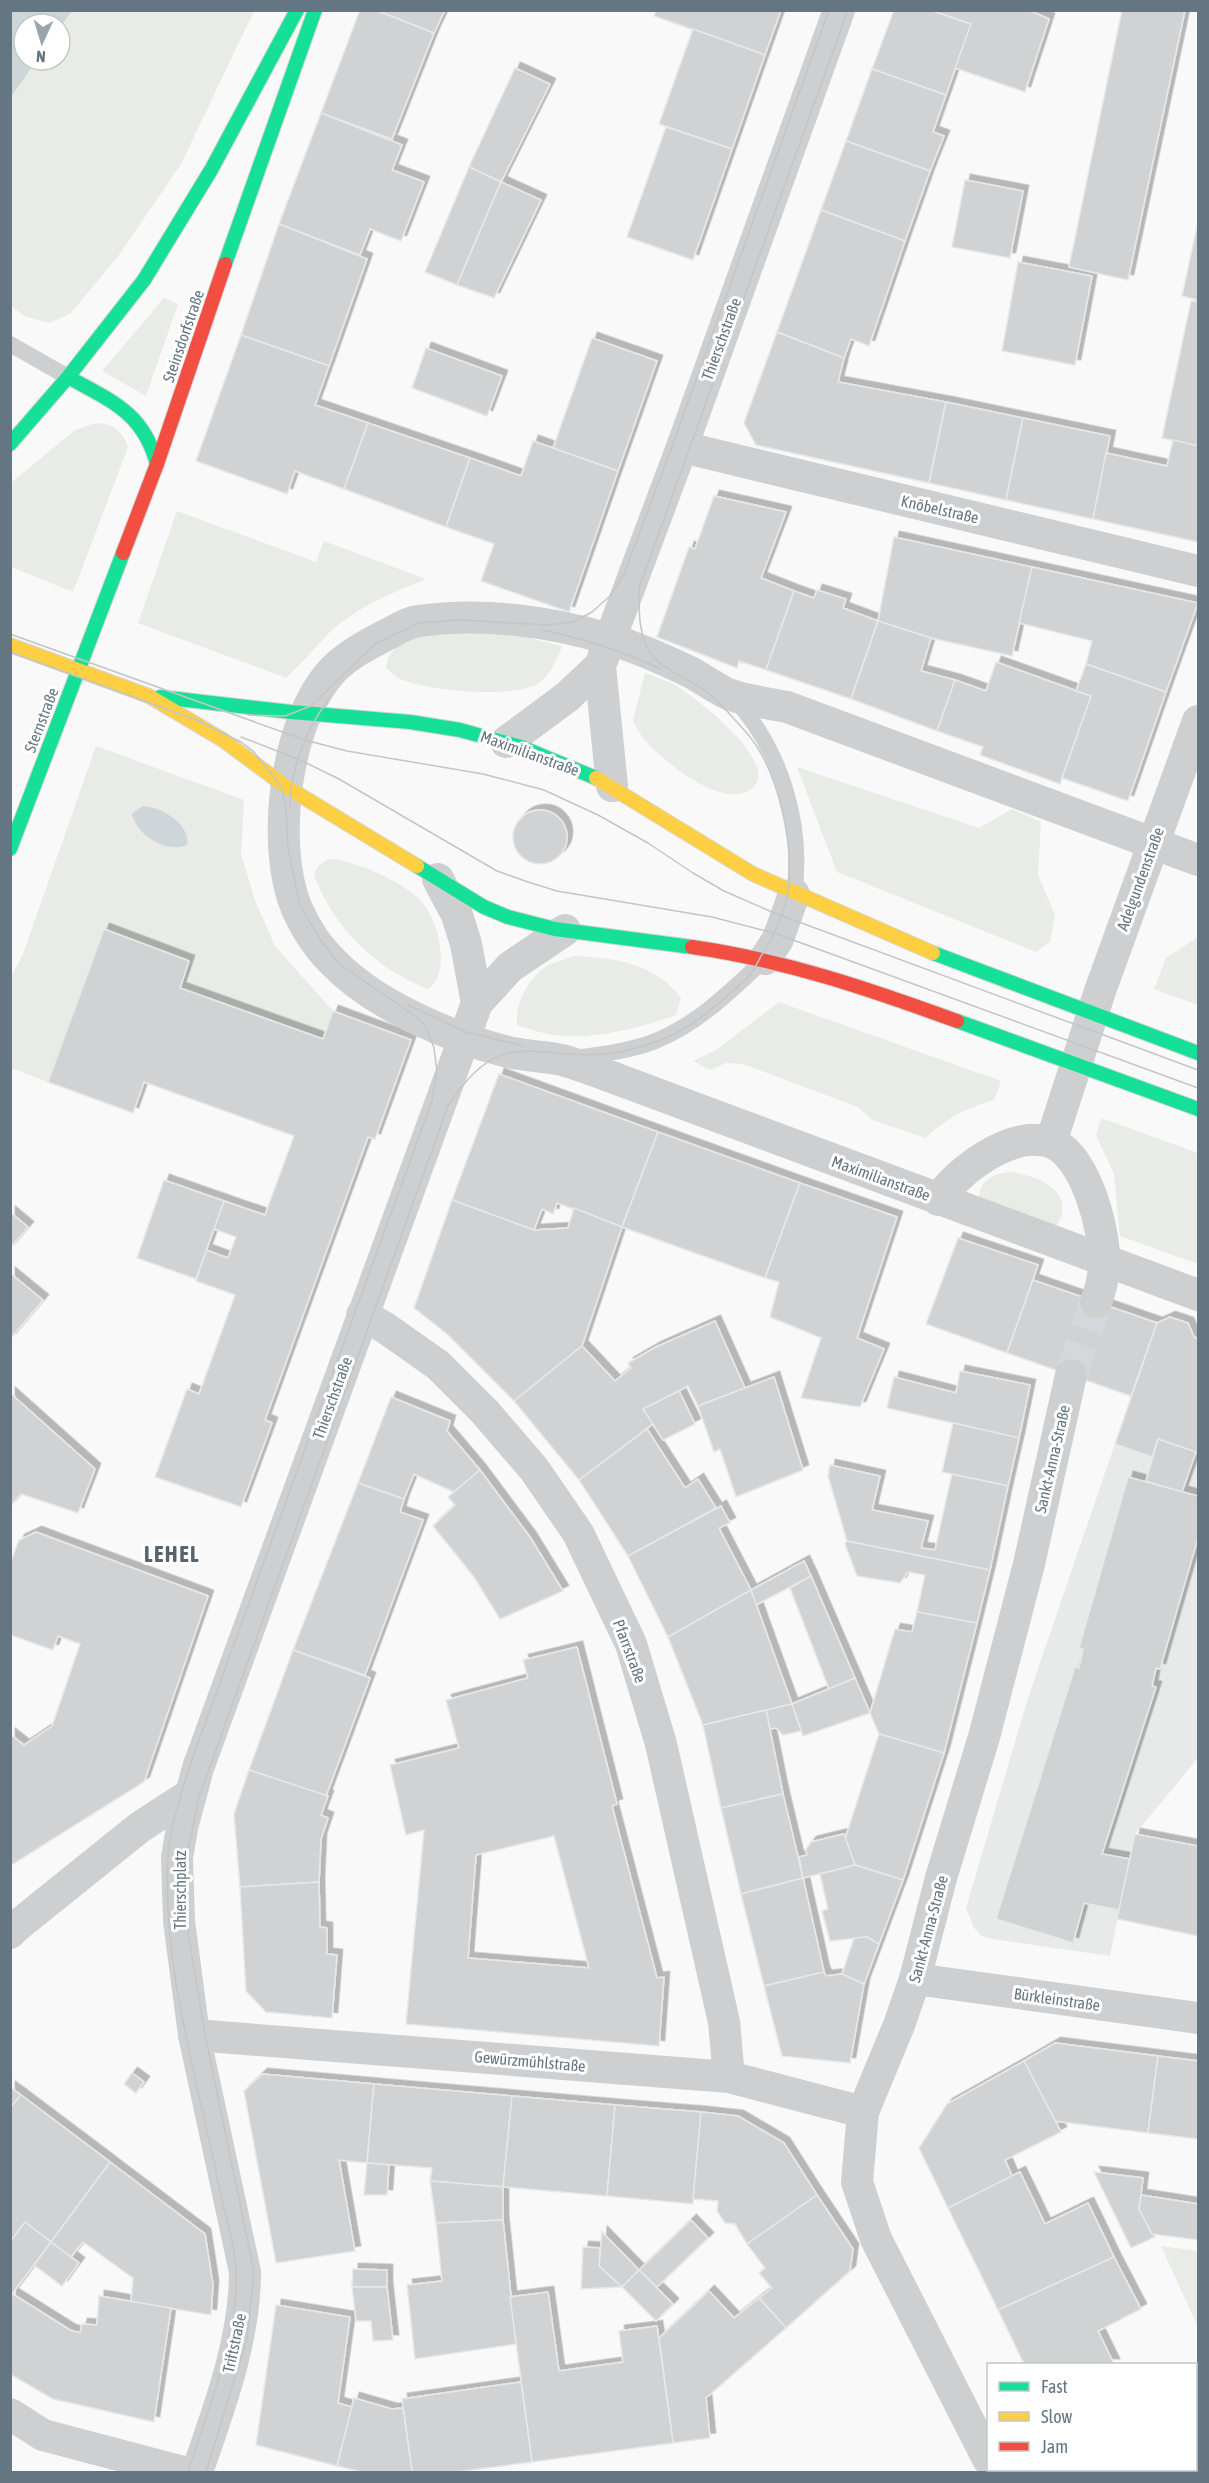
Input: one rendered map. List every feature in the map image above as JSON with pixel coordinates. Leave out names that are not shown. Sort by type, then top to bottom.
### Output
[{"type":"main road","points":[[10,444],[68,377],[144,279],[211,170],[297,10]]},
{"type":"main road","name":"Steinsdorfstraße","points":[[78,670],[157,464],[254,177],[315,10]]},
{"type":"main road","points":[[68,377],[135,419],[147,432],[154,447],[157,464]]},
{"type":"main road","name":"Maximilianstraße","points":[[10,645],[149,696],[223,740],[285,786],[484,907],[508,917],[565,930],[765,959],[860,986],[1084,1039],[1198,1053]]},
{"type":"main road","name":"Sternstraße","points":[[10,849],[78,670]]},
{"type":"main road","name":"Maximilianstraße","points":[[149,696],[389,720],[463,731],[506,742],[561,761],[612,786],[742,868],[794,894],[885,933],[1084,1039],[1198,1109]]},
{"type":"street","name":"Thierschstraße","points":[[506,742],[567,697],[605,653],[682,447],[839,10]]},
{"type":"street","name":"Knöbelstraße","points":[[682,447],[1198,571]]},
{"type":"street","name":"Maximilianstraße","points":[[1198,860],[787,707],[729,694],[689,672],[605,653],[548,625],[507,620],[464,617],[415,621],[374,641],[332,670],[307,713],[289,766],[285,786],[285,850],[297,908],[315,941],[333,963],[359,985],[402,1010],[464,1038],[507,1052],[563,1060],[1198,1295]]},
{"type":"street","name":"Thierschstraße","points":[[605,653],[612,786]]},
{"type":"street","name":"Adelgundenstraße","points":[[1084,1039],[1152,843],[1198,721]]},
{"type":"street","points":[[438,879],[457,915],[466,944],[477,1003]]},
{"type":"street","points":[[765,959],[778,939],[794,894]]},
{"type":"street","name":"Thierschstraße","points":[[190,1794],[477,1003],[510,967],[565,930]]},
{"type":"street","points":[[1051,1142],[1084,1039]]},
{"type":"street","points":[[938,1200],[950,1183],[979,1160],[1021,1142],[1051,1142],[1066,1153],[1078,1168],[1087,1185],[1099,1226],[1105,1260],[1102,1286],[1096,1302]]},
{"type":"street","name":"Pfarrstraße","points":[[362,1316],[384,1327],[438,1365],[485,1412],[534,1469],[578,1533],[631,1644],[661,1744],[724,2022],[729,2077]]},
{"type":"street","name":"Sankt-Anna-Straße","points":[[987,2456],[876,2239],[857,2182],[863,2112],[899,2025],[915,1979],[941,1878],[993,1702],[1029,1564],[1071,1375]]},
{"type":"street","points":[[13,1926],[140,1827],[190,1794]]},
{"type":"street","name":"Thierschplatz","points":[[190,1794],[177,1858],[176,1890],[182,1959],[194,2035],[232,2210]]},
{"type":"street","name":"Bürkleinstraße","points":[[915,1979],[1198,2018]]},
{"type":"street","name":"Gewürzmühlstraße","points":[[194,2035],[729,2077],[863,2112]]},
{"type":"street","name":"Triftstraße","points":[[197,2471],[238,2336],[245,2292],[242,2252],[232,2210]]},
{"type":"street","points":[[10,2414],[42,2435],[197,2471]]},
{"type":"lane","points":[[10,344],[68,377]]},
{"type":"lane","name":"Maximilianstraße","points":[[729,694],[762,735],[777,763],[796,851],[797,870],[794,894]]},
{"type":"lane","name":"Maximilianstraße","points":[[563,1060],[618,1052],[654,1042],[684,1026],[718,1001],[765,959]]},
{"type":"shaded area","points":[[11,10],[72,11],[12,12],[12,72],[29,72],[11,97]]},
{"type":"shaded area","points":[[254,11],[181,164],[119,255],[70,314],[49,323],[24,316],[11,306],[11,97],[29,72],[72,72],[71,12]]},
{"type":"shaded area","points":[[164,298],[178,304],[146,396],[102,371]]},
{"type":"shaded area","points":[[96,423],[116,429],[123,436],[128,447],[73,592],[11,567],[11,483],[75,430]]},
{"type":"shaded area","points":[[177,511],[316,562],[324,541],[426,579],[350,616],[328,634],[286,678],[138,623]]},
{"type":"shaded area","points":[[434,632],[504,632],[562,646],[554,666],[540,682],[514,690],[476,692],[437,688],[406,681],[386,667],[392,652],[403,642]]},
{"type":"shaded area","points":[[645,673],[682,689],[725,724],[750,753],[757,766],[758,778],[753,788],[743,793],[732,794],[706,787],[681,772],[648,745],[633,721]]},
{"type":"shaded area","points":[[96,746],[244,800],[241,854],[255,900],[275,946],[333,1011],[323,1039],[180,988],[189,960],[104,929],[48,1082],[11,1068],[11,977],[23,954]]},
{"type":"shaded area","points":[[797,767],[979,828],[1012,809],[1041,822],[1038,875],[1055,915],[1050,942],[1036,952],[837,872]]},
{"type":"shaded area","points":[[143,806],[166,813],[180,824],[187,837],[187,845],[170,847],[146,835],[135,822],[132,814]]},
{"type":"shaded area","points":[[328,859],[364,867],[390,879],[412,893],[426,907],[435,926],[441,959],[440,970],[428,989],[391,970],[374,958],[345,929],[322,894],[314,875],[318,866]]},
{"type":"shaded area","points":[[1198,937],[1198,1005],[1154,989],[1166,958]]},
{"type":"shaded area","points":[[574,956],[605,958],[647,970],[671,986],[681,998],[676,1015],[630,1029],[596,1035],[563,1036],[517,1025],[519,1004],[534,977],[547,966]]},
{"type":"shaded area","points":[[779,1002],[1001,1081],[994,1100],[957,1115],[926,1138],[872,1120],[858,1107],[743,1064],[726,1063],[710,1070],[693,1061],[716,1050]]},
{"type":"shaded area","points":[[1101,1118],[1198,1153],[1198,1264],[1120,1236],[1114,1174],[1096,1135]]},
{"type":"shaded area","points":[[1011,1172],[1033,1177],[1059,1195],[1062,1215],[1056,1227],[979,1200],[981,1188],[988,1179]]},
{"type":"shaded area","points":[[958,1238],[1038,1265],[1033,1280],[1157,1323],[1170,1317],[1188,1323],[1194,1337],[1198,1339],[1198,1758],[1135,1834],[1110,1956],[982,1936],[974,1928],[966,1908],[1028,1698],[1131,1397],[926,1324]]},
{"type":"shaded area","points":[[1161,2246],[1198,2251],[1198,2327]]},
{"type":"building","points":[[360,10],[376,10],[434,33],[392,139],[321,113]]},
{"type":"building","points":[[376,10],[445,10],[434,33]]},
{"type":"building","points":[[656,10],[781,10],[765,55],[654,16]]},
{"type":"building","points":[[894,10],[930,10],[971,24],[946,95],[872,69]]},
{"type":"building","points":[[930,10],[1028,10],[1049,19],[1025,92],[955,68],[971,24]]},
{"type":"building","points":[[1122,10],[1185,10],[1128,280],[1069,267]]},
{"type":"building","points":[[693,29],[765,55],[732,149],[659,124]]},
{"type":"building","points":[[515,68],[550,84],[501,182],[469,167]]},
{"type":"building","points":[[872,69],[946,95],[933,132],[944,136],[930,171],[846,141]]},
{"type":"building","points":[[321,113],[402,145],[392,170],[424,182],[401,241],[370,229],[360,255],[279,224]]},
{"type":"building","points":[[666,127],[732,149],[693,260],[627,237]]},
{"type":"building","points":[[846,141],[930,171],[905,241],[821,210]]},
{"type":"building","points":[[469,167],[501,182],[457,285],[425,272]]},
{"type":"building","points":[[965,180],[1023,191],[1010,258],[952,247]]},
{"type":"building","points":[[501,182],[541,200],[494,298],[457,285]]},
{"type":"building","points":[[821,210],[905,241],[869,346],[851,339],[844,358],[777,332]]},
{"type":"building","points":[[1198,222],[1198,300],[1182,296]]},
{"type":"building","points":[[279,224],[367,259],[329,366],[241,335]]},
{"type":"building","points":[[1018,262],[1092,276],[1075,365],[1002,351]]},
{"type":"building","points":[[1191,301],[1198,302],[1198,446],[1162,438]]},
{"type":"building","points":[[777,332],[844,358],[838,382],[946,402],[929,483],[756,445],[744,423]]},
{"type":"building","points":[[241,335],[329,366],[315,405],[368,423],[344,489],[295,471],[287,494],[196,461]]},
{"type":"building","points":[[592,338],[657,361],[618,471],[553,448]]},
{"type":"building","points":[[426,348],[502,376],[487,416],[412,388]]},
{"type":"building","points":[[946,402],[1023,418],[1006,500],[929,483]]},
{"type":"building","points":[[1023,418],[1110,436],[1093,519],[1006,500]]},
{"type":"building","points":[[368,423],[470,458],[446,527],[344,489]]},
{"type":"building","points":[[1173,440],[1198,446],[1198,542],[1093,519],[1106,453],[1167,466]]},
{"type":"building","points":[[533,441],[618,471],[569,612],[481,581],[494,544],[446,527],[470,458],[521,476]]},
{"type":"building","points":[[714,496],[786,512],[761,578],[794,591],[766,670],[739,661],[737,668],[657,637],[689,547],[695,549]]},
{"type":"building","points":[[894,537],[1032,567],[1012,656],[931,638],[878,621]]},
{"type":"building","points":[[1032,567],[1198,603],[1166,692],[1086,664],[1092,641],[1019,623]]},
{"type":"building","points":[[817,590],[846,599],[843,608],[878,621],[851,699],[766,670],[794,591],[814,598]]},
{"type":"building","points":[[878,621],[931,638],[921,671],[955,680],[937,731],[851,699]]},
{"type":"building","points":[[996,662],[1091,696],[1060,784],[980,755],[983,747],[937,731],[955,680],[986,691]]},
{"type":"building","points":[[1086,664],[1166,692],[1128,801],[1062,778],[1091,696],[1076,691]]},
{"type":"building","points":[[535,810],[545,810],[559,818],[565,827],[567,837],[565,847],[559,856],[545,864],[535,864],[518,852],[513,842],[513,832],[525,815]]},
{"type":"building","points":[[104,929],[189,961],[180,988],[323,1039],[333,1011],[411,1040],[375,1139],[368,1137],[265,1420],[272,1423],[241,1507],[155,1477],[187,1389],[199,1394],[235,1295],[196,1281],[206,1250],[228,1258],[236,1237],[214,1229],[224,1201],[265,1215],[294,1136],[144,1082],[133,1113],[48,1082]]},
{"type":"building","points":[[499,1074],[658,1132],[622,1227],[557,1203],[553,1214],[542,1209],[534,1230],[452,1200]]},
{"type":"building","points":[[658,1132],[800,1183],[765,1278],[622,1227]]},
{"type":"building","points":[[164,1180],[224,1201],[196,1279],[137,1258]]},
{"type":"building","points":[[800,1183],[897,1217],[857,1338],[884,1349],[860,1407],[801,1398],[821,1338],[770,1317],[779,1282],[765,1278]]},
{"type":"building","points":[[452,1200],[534,1230],[568,1228],[574,1208],[622,1227],[582,1346],[514,1401],[447,1334],[414,1308]]},
{"type":"building","points":[[10,1212],[28,1227],[10,1248]]},
{"type":"building","points":[[958,1238],[1038,1265],[1007,1353],[926,1324]]},
{"type":"building","points":[[10,1273],[43,1300],[10,1339]]},
{"type":"building","points":[[1033,1280],[1157,1323],[1131,1396],[1007,1353]]},
{"type":"building","points":[[1170,1317],[1188,1323],[1194,1337],[1198,1339],[1198,1453],[1158,1439],[1152,1457],[1115,1444],[1157,1323]]},
{"type":"building","points":[[715,1321],[745,1388],[698,1406],[688,1386],[643,1409],[654,1423],[579,1480],[514,1401],[582,1346],[615,1381],[631,1368],[628,1363],[656,1347]]},
{"type":"building","points":[[960,1371],[1030,1385],[1019,1438],[887,1408],[894,1377],[956,1393]]},
{"type":"building","points":[[774,1377],[803,1470],[736,1497],[720,1449],[714,1452],[698,1406]]},
{"type":"building","points":[[679,1391],[695,1424],[663,1440],[643,1409]]},
{"type":"building","points":[[10,1393],[95,1469],[78,1513],[21,1494],[10,1506]]},
{"type":"building","points":[[391,1397],[450,1421],[447,1431],[480,1470],[454,1492],[414,1474],[404,1499],[358,1483]]},
{"type":"building","points":[[953,1423],[1019,1438],[1008,1486],[942,1472]]},
{"type":"building","points":[[647,1429],[685,1488],[698,1479],[716,1508],[628,1556],[579,1480]]},
{"type":"building","points":[[1158,1439],[1196,1452],[1182,1492],[1146,1481]]},
{"type":"building","points":[[830,1465],[880,1476],[872,1510],[928,1521],[921,1548],[935,1550],[952,1474],[1008,1486],[990,1570],[847,1541],[828,1476]]},
{"type":"building","points":[[480,1470],[530,1537],[563,1591],[500,1619],[474,1577],[433,1526],[455,1505],[448,1497]]},
{"type":"building","points":[[1128,1477],[1198,1496],[1198,1538],[1160,1669],[1156,1668],[1152,1686],[1156,1687],[1102,1854],[1130,1859],[1119,1910],[1084,1903],[1073,1943],[996,1919],[1075,1667],[1079,1668],[1083,1649],[1079,1648]]},
{"type":"building","points":[[358,1483],[404,1499],[400,1512],[423,1520],[365,1675],[293,1650]]},
{"type":"building","points":[[721,1506],[730,1523],[719,1528],[751,1590],[668,1637],[628,1556]]},
{"type":"building","points":[[36,1532],[208,1596],[144,1782],[10,1866],[10,1734],[24,1745],[52,1726],[80,1644],[58,1636],[53,1650],[10,1635],[10,1564],[19,1540]]},
{"type":"building","points":[[847,1541],[990,1570],[977,1623],[917,1612],[925,1575],[908,1572],[900,1583],[857,1576],[845,1544]]},
{"type":"building","points":[[804,1561],[811,1576],[756,1605],[751,1590]]},
{"type":"building","points":[[811,1576],[855,1678],[829,1689],[790,1588]]},
{"type":"building","points":[[751,1590],[792,1704],[703,1725],[668,1637]]},
{"type":"building","points":[[917,1612],[977,1623],[944,1753],[879,1734],[870,1713],[895,1629],[912,1632]]},
{"type":"building","points":[[577,1647],[617,1804],[612,1806],[657,1978],[664,1977],[659,2046],[406,2024],[424,1830],[406,1835],[390,1765],[459,1748],[446,1700],[528,1678],[523,1660]],"holes":[[[554,1836],[589,1968],[468,1958],[476,1855]]]},
{"type":"building","points":[[293,1650],[370,1678],[326,1796],[249,1770]]},
{"type":"building","points":[[855,1678],[870,1713],[803,1736],[792,1704]]},
{"type":"building","points":[[792,1704],[801,1731],[783,1735],[776,1728],[770,1729],[766,1710]]},
{"type":"building","points":[[766,1710],[783,1794],[721,1808],[703,1725]]},
{"type":"building","points":[[879,1734],[944,1753],[903,1880],[855,1865],[845,1839]]},
{"type":"building","points":[[249,1770],[328,1796],[321,1815],[328,1818],[321,1839],[319,1882],[240,1887],[234,1814]]},
{"type":"building","points":[[783,1794],[803,1878],[741,1894],[721,1808]]},
{"type":"building","points":[[844,1834],[855,1865],[803,1878],[799,1857],[807,1855],[806,1849],[811,1842]]},
{"type":"building","points":[[1135,1834],[1198,1846],[1198,1936],[1117,1919]]},
{"type":"building","points":[[855,1865],[903,1880],[879,1944],[867,1937],[830,1941],[822,1911],[828,1909],[820,1874]]},
{"type":"building","points":[[803,1878],[824,1972],[764,1986],[741,1894]]},
{"type":"building","points":[[319,1882],[320,1927],[327,1928],[327,1954],[337,1955],[332,2018],[266,2012],[246,1991],[240,1887]]},
{"type":"building","points":[[867,1937],[879,1944],[864,1984],[842,1974],[854,1938]]},
{"type":"building","points":[[824,1972],[826,1976],[842,1974],[864,1984],[850,2063],[782,2056],[764,1986]]},
{"type":"building","points":[[1055,2043],[1158,2056],[1148,2133],[1055,2121],[1024,2061]]},
{"type":"building","points":[[1158,2056],[1198,2061],[1198,2139],[1148,2133]]},
{"type":"building","points":[[1024,2061],[1061,2132],[1005,2160],[1012,2176],[948,2208],[919,2148],[947,2104]]},
{"type":"building","points":[[132,2073],[144,2082],[136,2093],[124,2084]]},
{"type":"building","points":[[262,2074],[374,2084],[367,2163],[339,2160],[355,2251],[276,2263],[244,2091]]},
{"type":"building","points":[[374,2084],[512,2096],[503,2187],[430,2181],[432,2168],[367,2163]]},
{"type":"building","points":[[10,2087],[21,2095],[10,2108]]},
{"type":"building","points":[[21,2095],[110,2162],[51,2242],[25,2222],[10,2242],[10,2108]]},
{"type":"building","points":[[512,2096],[615,2105],[607,2196],[503,2187]]},
{"type":"building","points":[[615,2105],[701,2112],[693,2204],[607,2196]]},
{"type":"building","points":[[701,2112],[738,2116],[784,2143],[817,2195],[747,2244],[735,2224],[725,2223],[717,2211],[718,2201],[693,2199]]},
{"type":"building","points":[[110,2162],[205,2234],[213,2285],[211,2315],[131,2302],[133,2278],[83,2242],[71,2257],[51,2242]]},
{"type":"building","points":[[367,2163],[389,2165],[387,2195],[364,2195]]},
{"type":"building","points":[[1020,2172],[1045,2224],[1088,2203],[1114,2257],[998,2310],[948,2208]]},
{"type":"building","points":[[1094,2172],[1143,2178],[1139,2209],[1155,2237],[1131,2248]]},
{"type":"building","points":[[430,2181],[503,2187],[503,2220],[436,2223]]},
{"type":"building","points":[[817,2195],[853,2249],[850,2271],[786,2328],[759,2298],[772,2288],[759,2273],[765,2268],[747,2244]]},
{"type":"building","points":[[1141,2195],[1198,2204],[1198,2240],[1152,2234],[1139,2209]]},
{"type":"building","points":[[503,2220],[516,2344],[415,2359],[407,2285],[442,2281],[436,2223]]},
{"type":"building","points":[[691,2220],[708,2238],[657,2287],[639,2270]]},
{"type":"building","points":[[25,2222],[51,2242],[10,2294],[10,2242]]},
{"type":"building","points":[[602,2232],[639,2270],[622,2287],[599,2266]]},
{"type":"building","points":[[51,2242],[79,2263],[62,2286],[34,2265]]},
{"type":"building","points":[[583,2247],[600,2248],[599,2266],[622,2287],[581,2289]]},
{"type":"building","points":[[1114,2257],[1141,2309],[1098,2331],[1114,2363],[1024,2363],[998,2310]]},
{"type":"building","points":[[353,2269],[387,2270],[387,2287],[352,2287]]},
{"type":"building","points":[[639,2270],[673,2304],[656,2321],[622,2287]]},
{"type":"building","points":[[352,2287],[387,2287],[393,2340],[373,2341],[371,2321],[356,2321]]},
{"type":"building","points":[[709,2291],[734,2318],[759,2298],[786,2328],[706,2398],[710,2438],[673,2443],[659,2338]]},
{"type":"building","points":[[548,2292],[559,2371],[623,2362],[619,2331],[657,2326],[673,2443],[532,2462],[510,2297]]},
{"type":"building","points":[[11,2293],[70,2330],[80,2333],[82,2324],[97,2325],[99,2296],[171,2308],[154,2422],[53,2399],[10,2374]]},
{"type":"building","points":[[276,2305],[350,2317],[338,2403],[352,2407],[337,2466],[256,2445]]},
{"type":"building","points":[[1198,2367],[1197,2428],[1197,2368]]},
{"type":"building","points":[[521,2382],[532,2462],[456,2472],[412,2472],[402,2399]]},
{"type":"building","points":[[354,2398],[392,2409],[403,2408],[412,2472],[362,2472],[337,2466]]},
{"type":"building","points":[[1075,2471],[1128,2471],[1125,2472]]},
{"type":"tunnel","points":[[1071,1375],[1096,1302]]},
{"type":"tram line","points":[[248,715],[285,716],[311,706],[375,644],[419,623],[459,620],[548,625],[573,622],[592,612],[610,596],[624,574],[673,444],[829,10]]},
{"type":"tram line","points":[[206,2472],[247,2338],[254,2272],[205,2034],[188,1933],[185,1890],[186,1859],[199,1797],[448,1106],[469,1078],[488,1062],[507,1054],[527,1051],[595,1055],[624,1051],[661,1040],[691,1025],[748,977],[755,968],[782,915],[787,898],[789,870],[786,828],[775,785],[766,764],[757,746],[717,701],[651,654],[641,631],[639,588],[848,10]]},
{"type":"tram line","points":[[541,630],[602,646],[661,669]]},
{"type":"tram line","points":[[10,634],[305,740],[347,751],[483,774],[544,790],[598,815],[648,843],[724,891],[772,912],[1198,1070]]},
{"type":"tram line","points":[[10,652],[202,722]]},
{"type":"tram line","points":[[290,806],[293,776],[302,748],[322,708],[331,696]]},
{"type":"tram line","points":[[188,2472],[227,2349],[232,2324],[236,2274],[231,2236],[190,2056],[175,1976],[167,1897],[171,1835],[190,1765],[432,1101],[437,1071],[434,1048],[426,1027],[415,1016],[338,963],[319,938],[300,905],[288,849],[286,808],[281,786],[253,751],[241,742],[196,720]]},
{"type":"tram line","points":[[241,737],[298,759],[339,779],[497,871],[557,891],[712,917],[774,933],[1198,1088]]},
{"type":"tram line","points":[[408,1005],[466,1032],[523,1046]]},
{"type":"traffic: fast","points":[[10,444],[68,377],[144,280],[211,170],[297,10]]},
{"type":"traffic: fast","points":[[225,264],[315,10]]},
{"type":"traffic: fast","points":[[68,377],[111,401],[134,420],[151,446],[157,464]]},
{"type":"traffic: fast","points":[[10,849],[123,553]]},
{"type":"traffic: fast","points":[[160,697],[291,712],[410,722],[460,730],[521,747],[596,778]]},
{"type":"traffic: fast","points":[[417,866],[484,907],[508,917],[555,929],[692,947]]},
{"type":"traffic: fast","points":[[933,953],[1198,1053]]},
{"type":"traffic: fast","points":[[957,1021],[1198,1109]]},
{"type":"traffic: slow","points":[[10,645],[149,696],[223,740],[285,786],[417,866]]},
{"type":"traffic: slow","points":[[596,778],[753,874],[933,953]]},
{"type":"traffic: jam","points":[[123,553],[157,464],[225,264]]},
{"type":"traffic: jam","points":[[692,947],[760,960],[826,977],[957,1021]]},
{"type":"district","name":"LEHEL","points":[[172,1554]]}]
